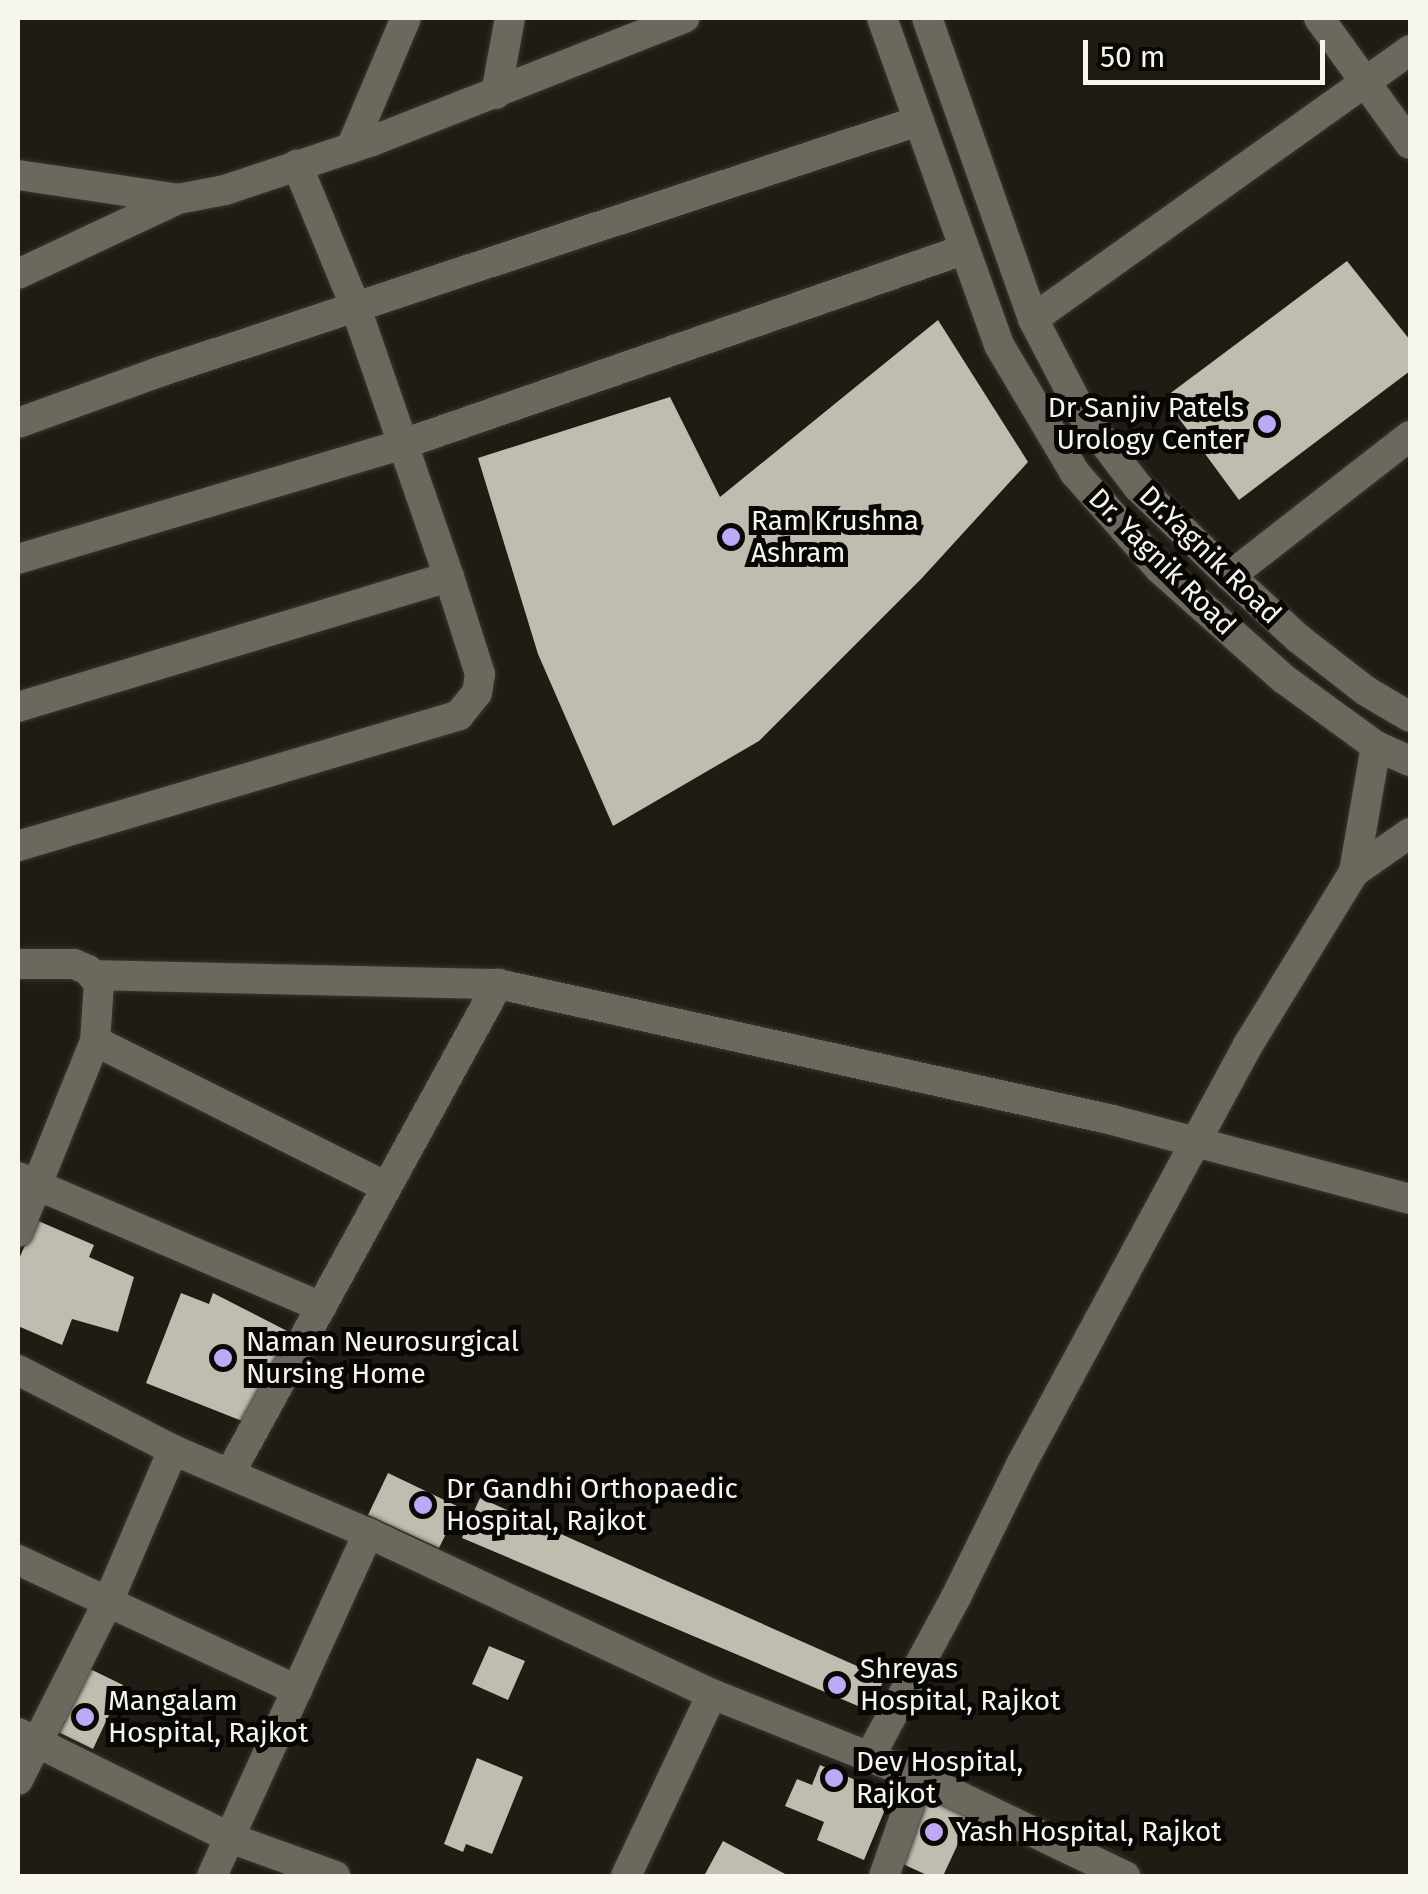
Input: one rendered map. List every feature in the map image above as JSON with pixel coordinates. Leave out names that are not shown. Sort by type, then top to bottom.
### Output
[{"type":"street","points":[[352,148],[406,18]]},
{"type":"street","points":[[496,94],[510,18]]},
{"type":"street","points":[[18,274],[178,200],[226,190],[352,148],[685,18]]},
{"type":"street","points":[[884,25],[925,18]]},
{"type":"street","name":"Dr.Yagnik Road","points":[[925,18],[1033,319],[1083,414],[1138,487],[1230,576],[1299,639],[1366,691],[1410,717]]},
{"type":"street","points":[[1319,18],[1410,144]]},
{"type":"street","name":"Dr. Yagnik Road","points":[[884,25],[999,345],[1074,473],[1121,530],[1284,679],[1376,746],[1410,762]]},
{"type":"street","points":[[1033,319],[1410,50]]},
{"type":"street","points":[[18,423],[918,122]]},
{"type":"street","points":[[18,846],[460,715],[477,693],[480,674],[449,577],[356,308],[298,165]]},
{"type":"street","points":[[18,175],[178,200]]},
{"type":"street","points":[[18,559],[402,444],[963,250]]},
{"type":"street","points":[[1230,576],[1410,436]]},
{"type":"street","points":[[18,707],[449,577]]},
{"type":"street","points":[[870,1756],[1196,1141],[1290,973],[1354,872],[1376,746]]},
{"type":"street","points":[[1354,872],[1410,833]]},
{"type":"street","points":[[18,964],[74,964],[99,983],[95,1041],[26,1180],[18,1232]]},
{"type":"street","points":[[92,975],[498,984],[1196,1141],[1410,1200]]},
{"type":"street","points":[[230,1474],[498,984]]},
{"type":"street","points":[[95,1041],[386,1187]]},
{"type":"street","points":[[26,1180],[321,1307]]},
{"type":"street","points":[[18,1370],[174,1450],[368,1533],[712,1694],[919,1777],[1124,1876]]},
{"type":"street","points":[[18,1780],[27,1737],[107,1604],[174,1450]]},
{"type":"street","points":[[212,1876],[368,1533]]},
{"type":"street","points":[[18,1560],[297,1690]]},
{"type":"street","points":[[626,1876],[712,1694]]},
{"type":"street","points":[[27,1737],[230,1838],[335,1876]]},
{"type":"street","points":[[884,1876],[919,1777]]},
{"type":"building","points":[[1347,261],[1410,340],[1410,371],[1239,500],[1164,398]]},
{"type":"building","name":"Ram Krushna Ashram","points":[[938,320],[1028,462],[922,578],[759,741],[613,826],[538,654],[478,458],[670,397],[720,497]]},
{"type":"building","points":[[36,1220],[94,1245],[89,1257],[134,1277],[118,1332],[72,1319],[62,1345],[18,1326],[18,1261]]},
{"type":"building","points":[[181,1293],[209,1304],[213,1293],[295,1335],[260,1428],[146,1383]]},
{"type":"building","points":[[388,1473],[459,1507],[439,1548],[368,1515]]},
{"type":"building","points":[[480,1498],[884,1678],[878,1695],[858,1706],[462,1538]]},
{"type":"building","points":[[489,1646],[525,1661],[508,1700],[472,1684]]},
{"type":"building","points":[[86,1667],[123,1685],[93,1749],[56,1731]]},
{"type":"building","points":[[477,1758],[523,1777],[492,1854],[466,1844],[463,1852],[444,1844]]},
{"type":"building","points":[[820,1765],[891,1795],[864,1860],[817,1840],[824,1822],[785,1806],[797,1779],[812,1785]]},
{"type":"building","points":[[925,1796],[970,1818],[943,1876],[929,1876],[894,1860]]},
{"type":"building","points":[[723,1841],[789,1876],[704,1876]]},
{"type":"place","name":"Dr Sanjiv Patels Urology Center","points":[[1267,424]]},
{"type":"place","name":"Ram Krushna Ashram","points":[[731,537]]},
{"type":"place","name":"Naman Neurosurgical Nursing Home","points":[[223,1358]]},
{"type":"place","name":"Dr Gandhi Orthopaedic Hospital, Rajkot","points":[[423,1505]]},
{"type":"place","name":"Shreyas Hospital, Rajkot","points":[[837,1685]]},
{"type":"place","name":"Mangalam Hospital, Rajkot","points":[[85,1717]]},
{"type":"place","name":"Dev Hospital, Rajkot","points":[[834,1778]]},
{"type":"place","name":"Yash Hospital, Rajkot","points":[[934,1832]]}]
